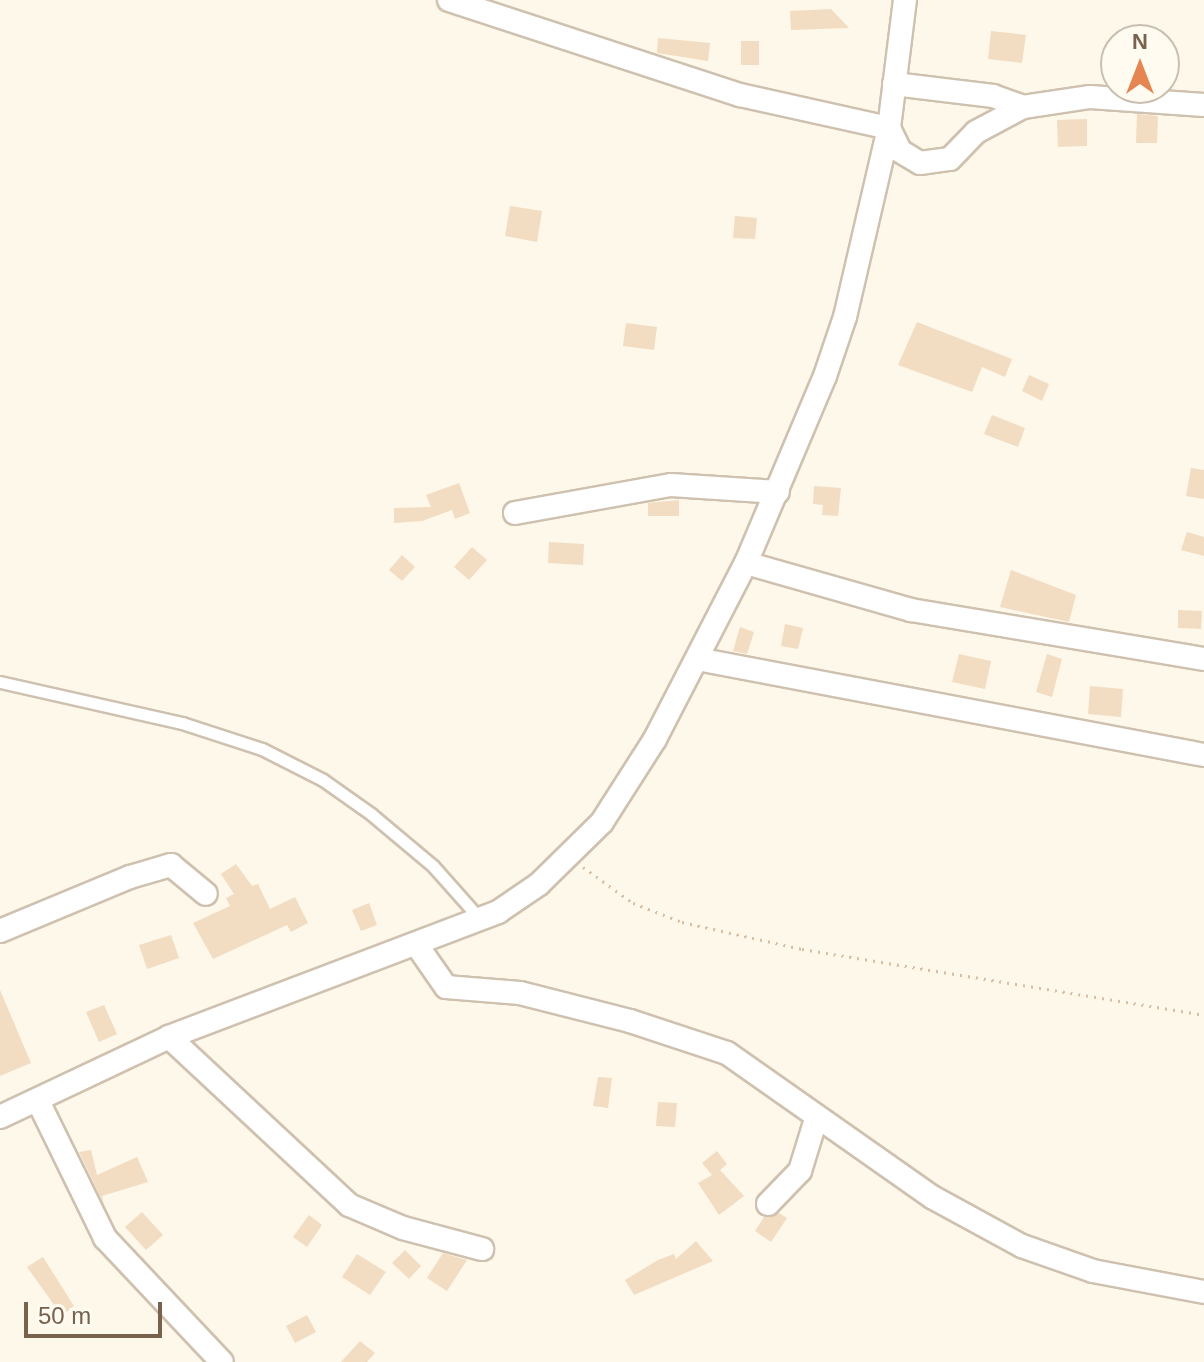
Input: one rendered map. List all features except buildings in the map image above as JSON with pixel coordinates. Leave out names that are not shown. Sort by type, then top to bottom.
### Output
[{"type":"street","points":[[0,1117],[169,1037],[416,944],[515,903],[602,822],[655,739],[746,563],[778,492],[845,317],[889,128],[905,0]]},
{"type":"street","points":[[462,2],[740,95],[889,128]]},
{"type":"street","points":[[894,84],[993,96],[1023,107]]},
{"type":"street","points":[[889,128],[900,151],[920,163],[950,159],[976,132],[1023,107],[1090,97],[1204,105]]},
{"type":"street","points":[[515,513],[671,485],[778,492]]},
{"type":"street","points":[[746,563],[911,610],[1204,659]]},
{"type":"street","points":[[697,659],[1204,755]]},
{"type":"street","points":[[0,931],[171,865],[206,894]]},
{"type":"street","points":[[416,944],[446,987],[520,993],[630,1021],[727,1053],[816,1119],[932,1197],[1022,1246],[1093,1271],[1204,1292]]},
{"type":"street","points":[[169,1037],[349,1205],[403,1228],[482,1249]]},
{"type":"street","points":[[38,1101],[105,1238],[222,1362]]},
{"type":"street","points":[[768,1204],[800,1171],[816,1119]]},
{"type":"lane","points":[[0,682],[182,723],[262,749],[323,780],[371,814],[433,866],[480,919]]},
{"type":"path","points":[[568,856],[633,903],[682,922],[802,949],[1204,1015]]}]
